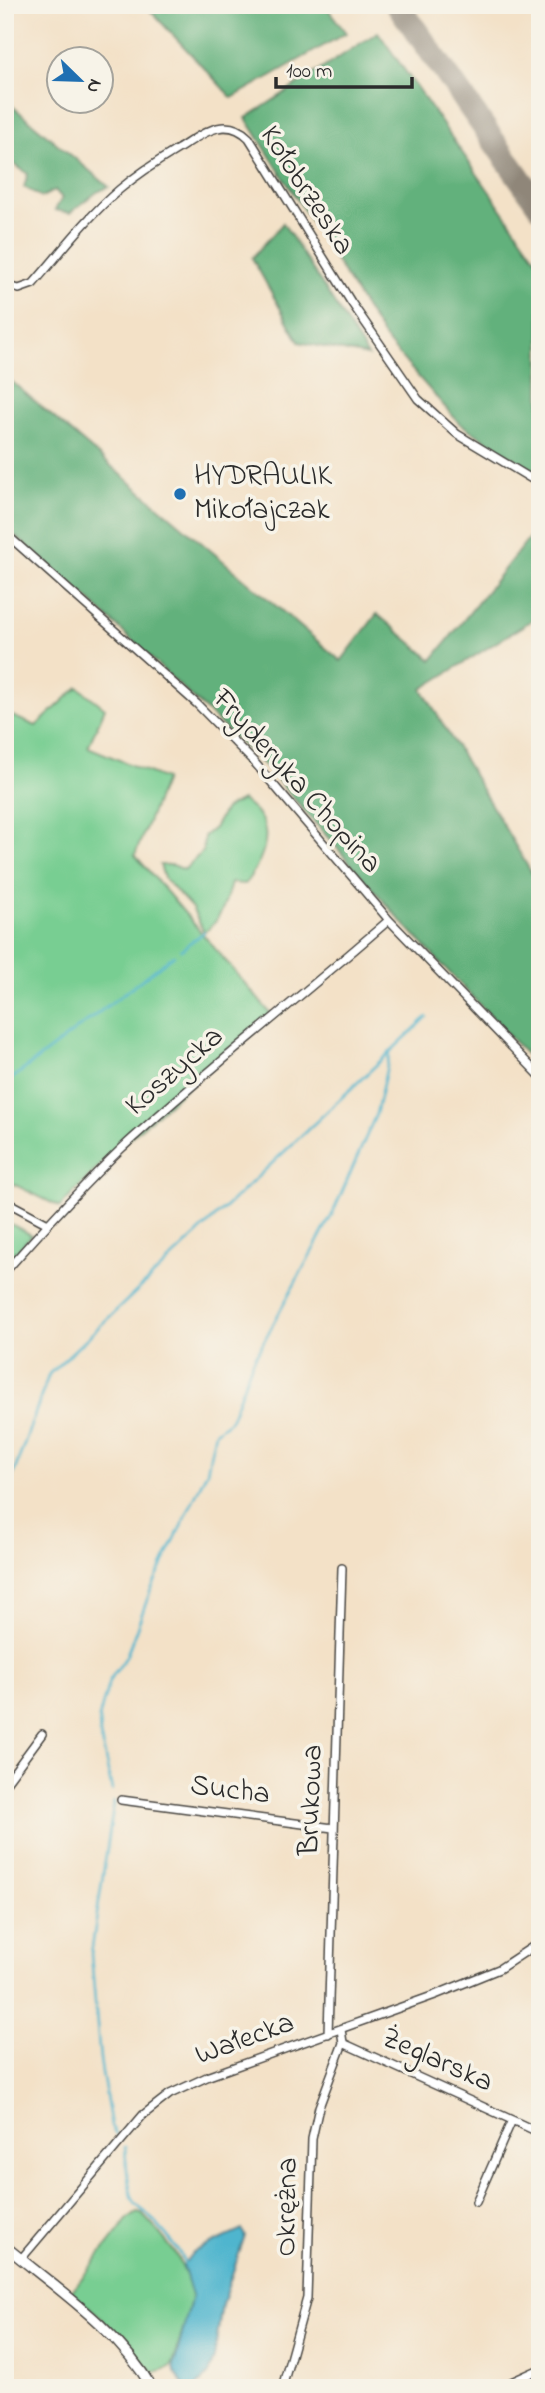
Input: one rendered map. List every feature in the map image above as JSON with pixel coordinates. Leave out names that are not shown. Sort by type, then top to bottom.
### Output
[{"type":"street","name":"Kołobrzeska","points":[[5,285],[19,289],[33,284],[94,213],[140,173],[205,132],[221,126],[234,128],[248,138],[351,302],[418,399],[457,434],[540,484]]},
{"type":"street","name":"Fryderyka Chopina","points":[[5,533],[206,714],[255,763],[389,920],[540,1076]]},
{"type":"street","name":"Koszycka","points":[[5,1272],[120,1150],[389,920]]},
{"type":"street","points":[[5,1201],[48,1224]]},
{"type":"street","name":"Brukowa","points":[[328,2034],[342,1568]]},
{"type":"street","points":[[5,1784],[42,1734]]},
{"type":"street","name":"Sucha","points":[[121,1800],[333,1828]]},
{"type":"street","name":"Wałecka","points":[[21,2259],[128,2132],[170,2094],[209,2076],[499,1969],[540,1942]]},
{"type":"street","name":"Okrężna","points":[[282,2388],[307,2298],[312,2139],[319,2107],[342,2043],[341,2029]]},
{"type":"street","name":"Żeglarska","points":[[342,2043],[540,2133]]},
{"type":"street","name":"Żeglarska","points":[[476,2202],[512,2120]]},
{"type":"street","points":[[5,2246],[114,2338],[134,2359],[152,2388]]},
{"type":"street","points":[[498,2388],[540,2369]]},
{"type":"green space","points":[[145,5],[325,5],[346,33],[232,98]]},
{"type":"green space","points":[[378,32],[540,264],[540,475],[459,423],[385,339],[246,118]]},
{"type":"green space","points":[[5,100],[109,187],[97,192],[70,213],[55,210],[62,198],[55,190],[42,197],[24,187],[28,174],[12,163],[5,166]]},
{"type":"green space","points":[[283,223],[368,356],[299,342],[252,258]]},
{"type":"green space","points":[[5,376],[341,661],[377,614],[432,660],[540,524],[540,615],[422,689],[540,887],[540,1069],[401,921],[267,768],[87,598],[5,527]]},
{"type":"green space","points":[[78,687],[105,708],[88,747],[165,779],[135,855],[271,1014],[109,1156],[60,1207],[5,1180],[5,713],[36,726]]},
{"type":"green space","points":[[242,800],[264,824],[263,852],[245,884],[231,883],[219,917],[204,932],[192,908],[164,878],[160,865],[173,865],[184,870],[203,851],[204,836],[214,828],[225,809]]},
{"type":"green space","points":[[5,1221],[32,1235],[5,1264]]},
{"type":"green space","points":[[137,2213],[142,2214],[158,2232],[181,2263],[191,2298],[189,2314],[174,2361],[171,2367],[155,2372],[71,2292],[127,2220]]},
{"type":"green space","points":[[5,2377],[27,2382],[49,2382],[53,2388],[5,2388]]},
{"type":"water","points":[[242,2230],[245,2236],[222,2304],[209,2374],[195,2388],[185,2387],[175,2372],[174,2365],[192,2296],[183,2265],[193,2252]]},
{"type":"waterway","points":[[181,950],[204,932]]},
{"type":"waterway","points":[[5,1084],[174,955]]},
{"type":"waterway","points":[[5,1498],[49,1374],[427,1017]]},
{"type":"waterway","points":[[112,1790],[99,1718],[109,1681],[126,1657],[150,1592],[207,1471],[215,1432],[230,1421],[252,1363],[332,1215],[376,1114],[390,1053]]},
{"type":"waterway","points":[[114,1802],[91,1954],[100,2060],[111,2126],[116,2134]]},
{"type":"waterway","points":[[125,2147],[129,2183],[135,2203],[168,2236],[185,2264]]},
{"type":"waterway","points":[[5,2379],[11,2378],[26,2388]]},
{"type":"taxiway","points":[[398,5],[540,207]]},
{"type":"place","name":"HYDRAULIK Mikołajczak","points":[[180,494]]}]
